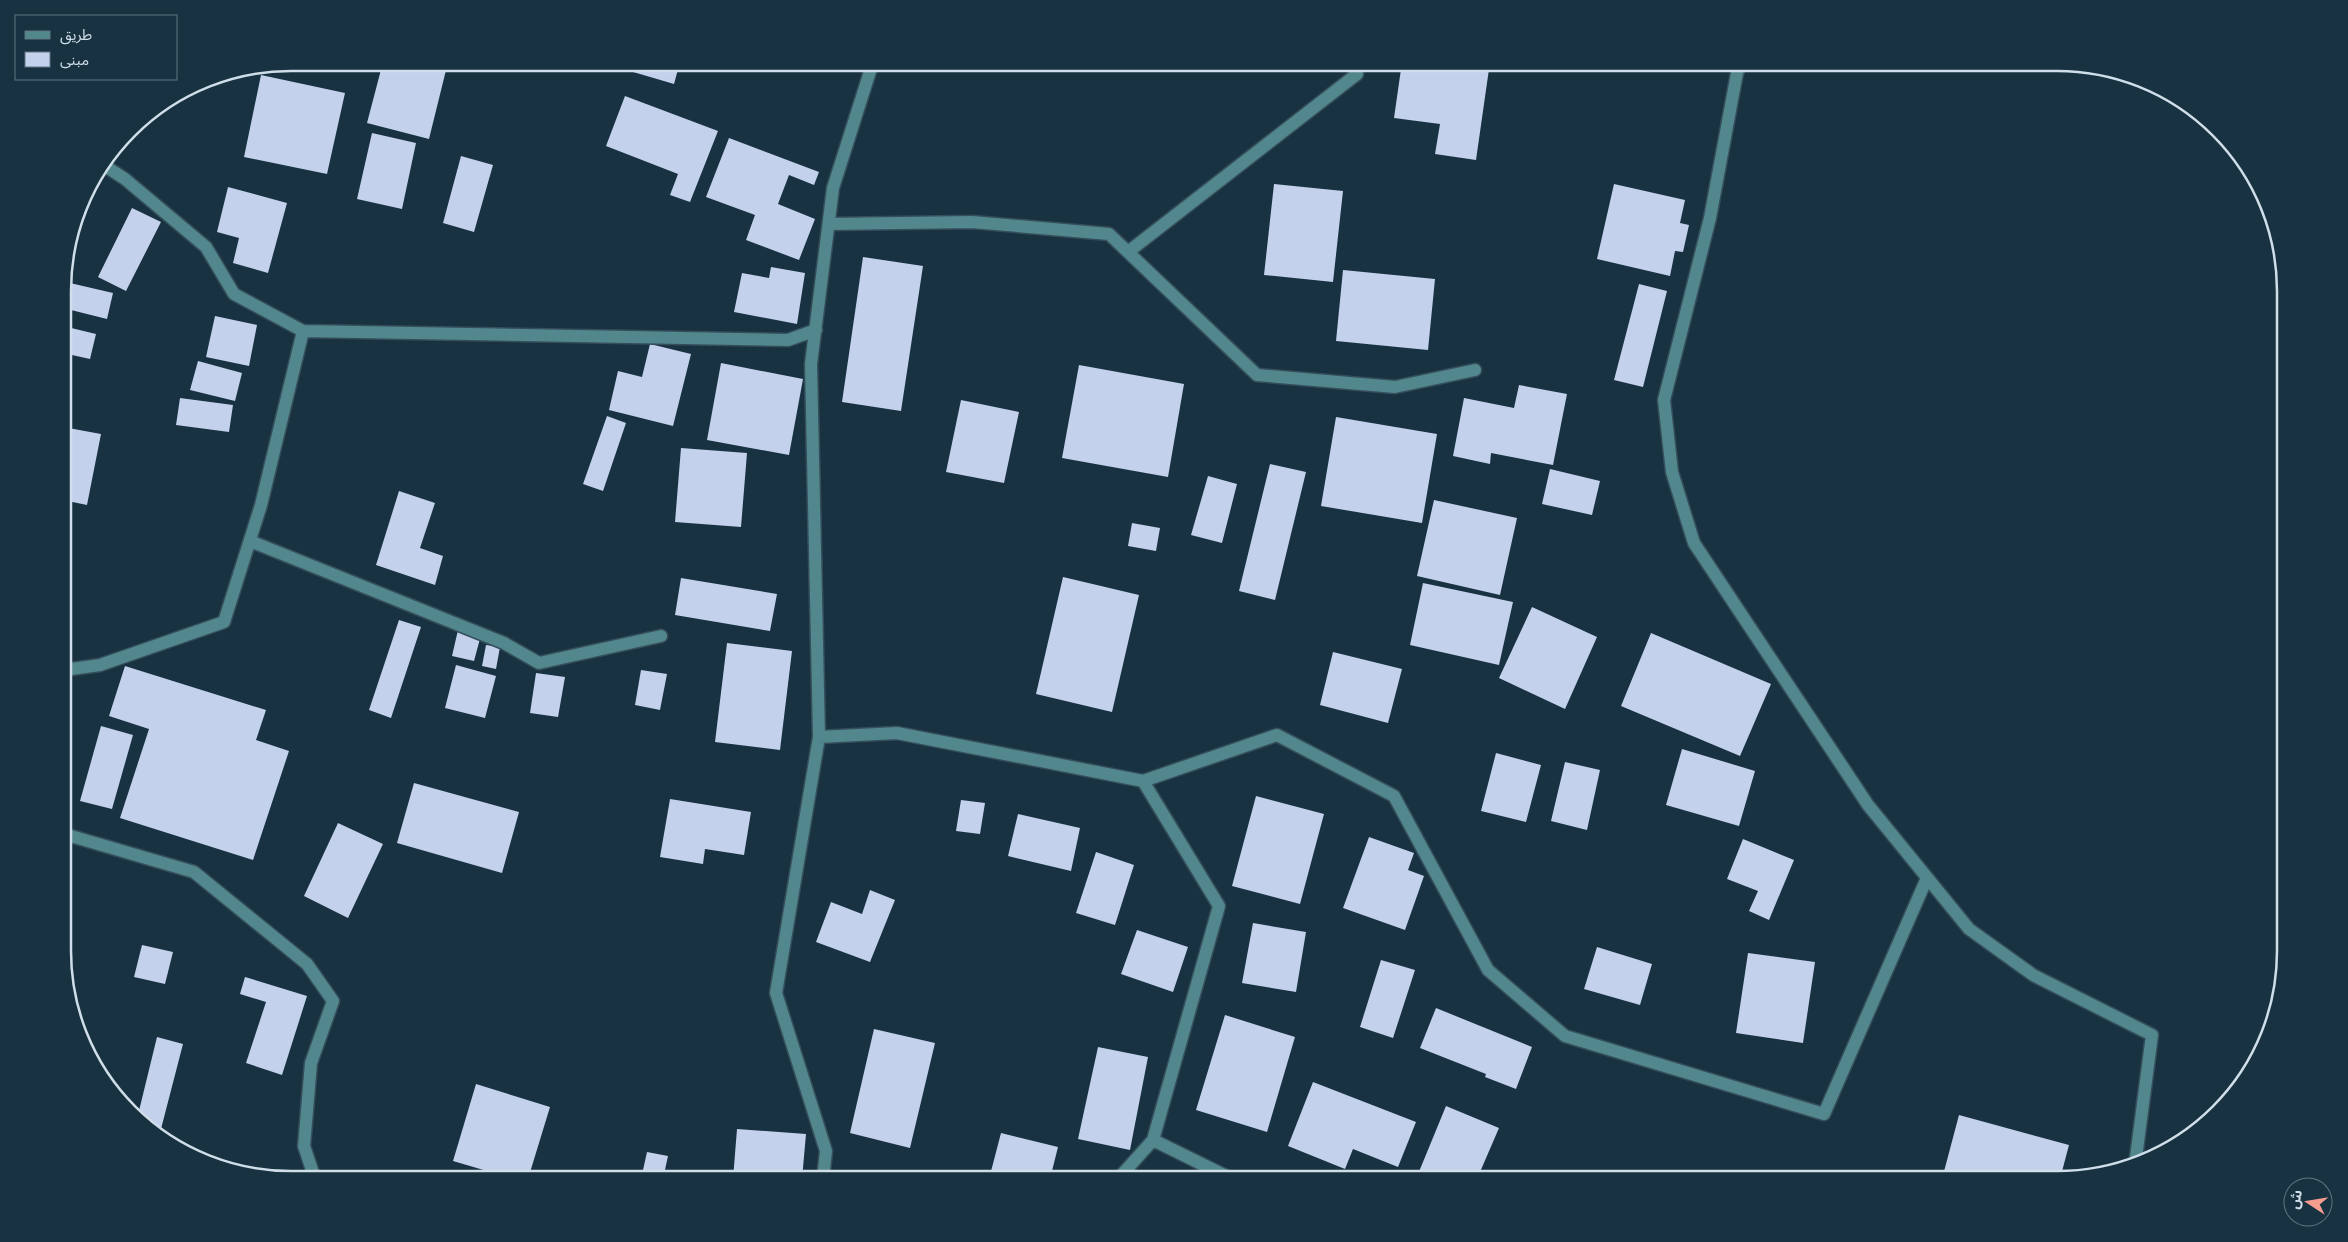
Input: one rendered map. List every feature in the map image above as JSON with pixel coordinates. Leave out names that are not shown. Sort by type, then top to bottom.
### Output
[{"type":"street","points":[[823,1171],[826,1150],[776,993],[819,737],[811,364],[833,188],[870,71]]},
{"type":"street","points":[[1738,71],[1710,218],[1664,400],[1672,472],[1694,543],[1868,805],[1969,929],[2033,975],[2152,1035],[2136,1156]]},
{"type":"street","points":[[1128,252],[1357,74]]},
{"type":"street","points":[[109,168],[125,179],[206,247],[234,294],[302,331],[788,340],[816,330]]},
{"type":"street","points":[[829,224],[972,222],[1109,234],[1257,375],[1395,387],[1475,370]]},
{"type":"street","points":[[71,669],[100,665],[224,622],[261,505],[302,331]]},
{"type":"street","points":[[250,541],[504,643],[539,663],[661,636]]},
{"type":"street","points":[[819,737],[898,733],[1143,781],[1277,735],[1394,796],[1488,970],[1565,1036],[1824,1114],[1927,878]]},
{"type":"street","points":[[1125,1171],[1153,1140],[1219,906],[1143,781]]},
{"type":"street","points":[[71,836],[194,872],[307,964],[333,1001],[311,1062],[304,1146],[312,1171]]},
{"type":"street","points":[[1153,1140],[1216,1171]]},
{"type":"building","points":[[381,71],[446,71],[429,139],[367,123]]},
{"type":"building","points":[[630,71],[678,71],[674,84]]},
{"type":"building","points":[[1401,71],[1489,71],[1476,160],[1435,154],[1440,124],[1394,118]]},
{"type":"building","points":[[261,75],[345,93],[327,174],[244,157]]},
{"type":"building","points":[[625,96],[718,131],[690,202],[670,195],[678,174],[606,146]]},
{"type":"building","points":[[372,133],[416,143],[402,209],[357,199]]},
{"type":"building","points":[[729,138],[819,172],[814,185],[789,175],[778,204],[815,219],[799,260],[746,240],[755,215],[706,197]]},
{"type":"building","points":[[461,156],[493,165],[474,232],[443,223]]},
{"type":"building","points":[[1274,184],[1343,191],[1333,282],[1264,275]]},
{"type":"building","points":[[1614,184],[1685,200],[1680,223],[1689,225],[1683,252],[1675,251],[1670,276],[1597,259]]},
{"type":"building","points":[[228,187],[287,203],[268,273],[233,263],[239,238],[217,232]]},
{"type":"building","points":[[132,208],[161,222],[126,291],[98,277]]},
{"type":"building","points":[[863,257],[923,266],[901,411],[842,402]]},
{"type":"building","points":[[771,267],[805,273],[797,324],[734,312],[742,273],[769,278]]},
{"type":"building","points":[[1343,270],[1435,279],[1428,350],[1336,341]]},
{"type":"building","points":[[72,283],[113,293],[107,319],[71,310]]},
{"type":"building","points":[[1639,284],[1667,291],[1643,387],[1614,380]]},
{"type":"building","points":[[215,316],[257,325],[249,366],[206,357]]},
{"type":"building","points":[[71,328],[96,334],[90,359],[71,355]]},
{"type":"building","points":[[650,344],[691,354],[673,426],[609,410],[618,371],[642,377]]},
{"type":"building","points":[[198,361],[242,373],[235,401],[190,390]]},
{"type":"building","points":[[721,363],[803,379],[789,455],[707,440]]},
{"type":"building","points":[[1079,365],[1184,384],[1168,477],[1062,458]]},
{"type":"building","points":[[1519,385],[1567,394],[1553,465],[1491,453],[1490,464],[1453,456],[1464,398],[1514,408]]},
{"type":"building","points":[[180,398],[233,405],[229,432],[176,425]]},
{"type":"building","points":[[961,400],[1019,412],[1004,483],[946,472]]},
{"type":"building","points":[[607,416],[626,423],[603,491],[583,484]]},
{"type":"building","points":[[1336,417],[1437,434],[1422,523],[1321,506]]},
{"type":"building","points":[[71,428],[101,434],[87,505],[71,502]]},
{"type":"building","points":[[681,448],[747,453],[741,527],[675,522]]},
{"type":"building","points":[[1270,464],[1306,472],[1275,600],[1239,591]]},
{"type":"building","points":[[1550,469],[1600,481],[1592,515],[1542,504]]},
{"type":"building","points":[[1208,476],[1237,484],[1222,543],[1191,535]]},
{"type":"building","points":[[399,491],[435,503],[420,548],[443,556],[435,585],[376,565]]},
{"type":"building","points":[[1434,500],[1517,518],[1500,595],[1417,576]]},
{"type":"building","points":[[1132,523],[1160,528],[1156,551],[1128,546]]},
{"type":"building","points":[[1063,577],[1139,595],[1112,712],[1036,694]]},
{"type":"building","points":[[681,578],[777,594],[770,631],[675,615]]},
{"type":"building","points":[[1423,583],[1513,602],[1499,665],[1410,645]]},
{"type":"building","points":[[1532,607],[1597,637],[1565,709],[1499,678]]},
{"type":"building","points":[[399,620],[421,627],[391,718],[369,710]]},
{"type":"building","points":[[458,630],[481,635],[474,661],[452,656]]},
{"type":"building","points":[[1651,633],[1771,684],[1740,756],[1621,706]]},
{"type":"building","points":[[727,643],[792,651],[780,750],[715,742]]},
{"type":"building","points":[[486,645],[500,647],[496,669],[482,666]]},
{"type":"building","points":[[1333,652],[1402,669],[1388,723],[1320,705]]},
{"type":"building","points":[[456,665],[496,676],[485,718],[445,708]]},
{"type":"building","points":[[125,666],[266,710],[256,740],[289,751],[253,860],[120,818],[149,729],[109,716]]},
{"type":"building","points":[[641,670],[667,674],[660,710],[635,705]]},
{"type":"building","points":[[536,673],[565,677],[558,717],[530,713]]},
{"type":"building","points":[[101,726],[133,735],[112,809],[80,801]]},
{"type":"building","points":[[1682,749],[1755,771],[1739,826],[1666,805]]},
{"type":"building","points":[[1496,753],[1541,765],[1526,822],[1481,811]]},
{"type":"building","points":[[1565,762],[1600,770],[1587,830],[1551,821]]},
{"type":"building","points":[[414,783],[519,812],[502,873],[397,843]]},
{"type":"building","points":[[1256,796],[1324,814],[1300,904],[1232,886]]},
{"type":"building","points":[[670,799],[751,812],[744,855],[705,849],[703,864],[660,857]]},
{"type":"building","points":[[961,800],[985,803],[980,834],[956,831]]},
{"type":"building","points":[[1018,814],[1080,828],[1071,871],[1008,856]]},
{"type":"building","points":[[338,823],[383,844],[348,918],[304,896]]},
{"type":"building","points":[[1369,837],[1414,853],[1408,870],[1424,876],[1405,930],[1343,908]]},
{"type":"building","points":[[1743,839],[1794,860],[1769,920],[1749,911],[1758,891],[1727,879]]},
{"type":"building","points":[[1096,852],[1134,865],[1115,925],[1076,913]]},
{"type":"building","points":[[870,890],[895,900],[870,962],[816,942],[831,902],[862,914]]},
{"type":"building","points":[[1253,923],[1306,932],[1296,992],[1242,983]]},
{"type":"building","points":[[1137,930],[1188,947],[1173,992],[1121,974]]},
{"type":"building","points":[[142,945],[173,952],[165,984],[134,977]]},
{"type":"building","points":[[1597,947],[1652,964],[1640,1005],[1584,989]]},
{"type":"building","points":[[1748,953],[1815,962],[1803,1043],[1736,1033]]},
{"type":"building","points":[[1381,960],[1415,970],[1393,1038],[1360,1027]]},
{"type":"building","points":[[245,977],[307,996],[282,1075],[246,1063],[266,1002],[240,994]]},
{"type":"building","points":[[1436,1008],[1532,1047],[1516,1089],[1485,1077],[1486,1074],[1420,1048]]},
{"type":"building","points":[[1225,1015],[1295,1037],[1267,1132],[1196,1110]]},
{"type":"building","points":[[874,1029],[935,1043],[910,1148],[850,1133]]},
{"type":"building","points":[[157,1037],[183,1044],[161,1128],[139,1109]]},
{"type":"building","points":[[1098,1047],[1148,1057],[1130,1150],[1078,1139]]},
{"type":"building","points":[[1313,1082],[1416,1122],[1398,1167],[1353,1149],[1345,1169],[1288,1146]]},
{"type":"building","points":[[476,1084],[550,1107],[530,1171],[487,1171],[453,1161]]},
{"type":"building","points":[[1446,1106],[1499,1128],[1480,1171],[1419,1171]]},
{"type":"building","points":[[1959,1115],[2069,1145],[2062,1171],[1944,1171]]},
{"type":"building","points":[[737,1129],[806,1134],[803,1171],[734,1171]]},
{"type":"building","points":[[1001,1133],[1058,1147],[1052,1171],[991,1171]]},
{"type":"building","points":[[647,1152],[668,1156],[665,1171],[643,1171]]}]
